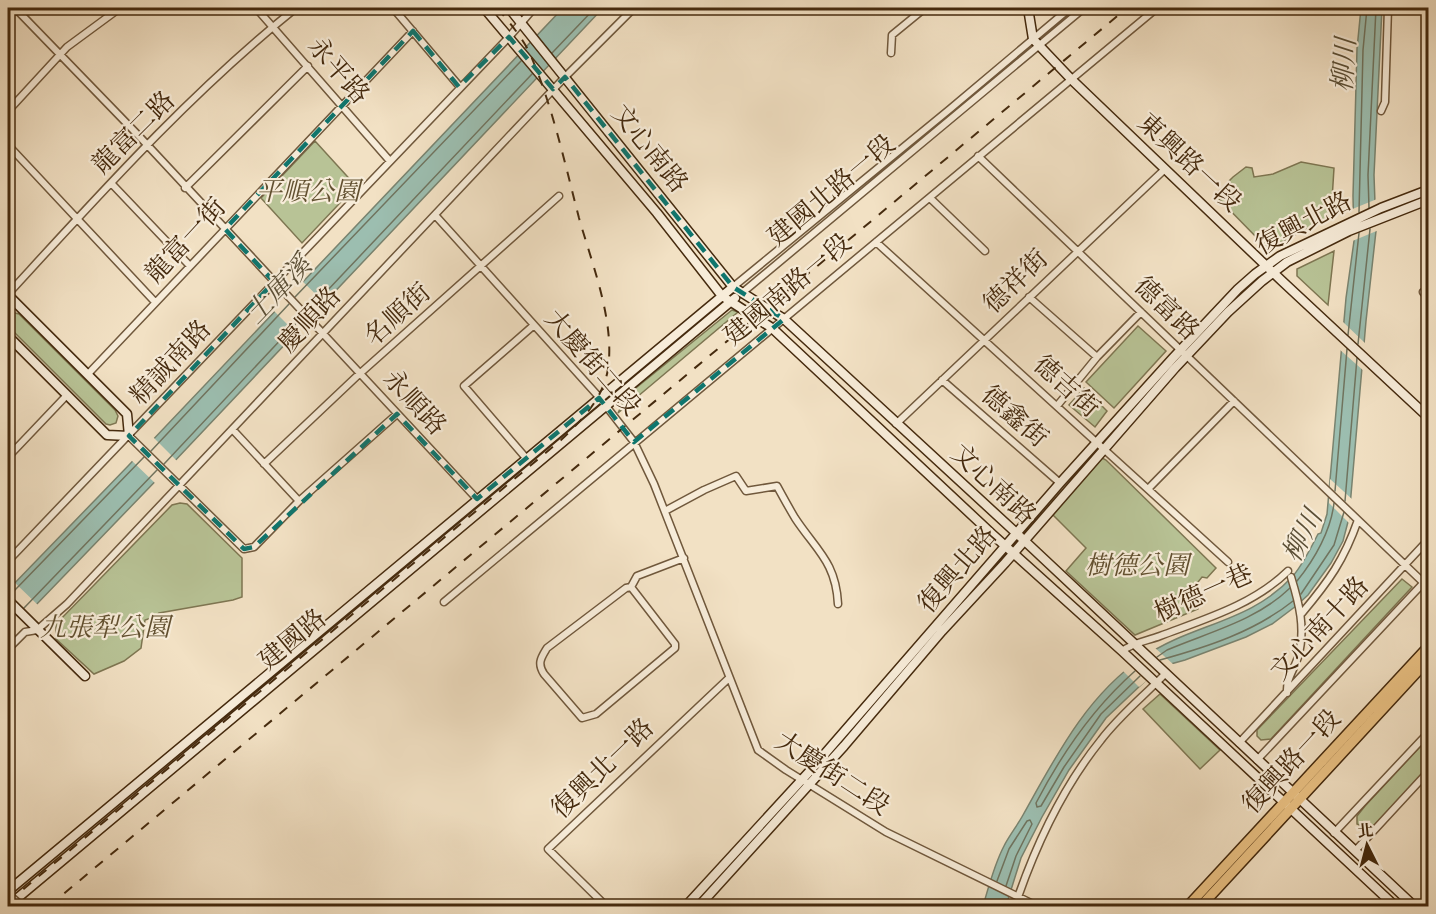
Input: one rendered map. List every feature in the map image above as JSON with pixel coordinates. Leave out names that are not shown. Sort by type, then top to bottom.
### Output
[{"type":"main road","points":[[484,8],[509,37]]},
{"type":"main road","points":[[509,8],[522,23]]},
{"type":"main road","points":[[1028,8],[1036,42]]},
{"type":"main road","name":"文心南路","points":[[522,23],[733,287],[784,319],[1414,906]]},
{"type":"main road","name":"文心南路","points":[[509,37],[657,213],[722,296],[772,328],[1395,906]]},
{"type":"main road","name":"東興路一段","points":[[1036,42],[1164,169],[1428,417]]},
{"type":"main road","name":"復興北路","points":[[686,906],[805,782],[844,746],[1010,549],[1183,354],[1270,269],[1349,227],[1428,190]]},
{"type":"main road","name":"復興北路","points":[[1378,214],[1428,200]]},
{"type":"main road","name":"建國北路一段","points":[[599,398],[733,287]]},
{"type":"main road","name":"建國北路一段","points":[[606,406],[742,292]]},
{"type":"main road","points":[[8,295],[127,414],[129,435],[107,435],[8,336]]},
{"type":"main road","name":"建國路","points":[[8,890],[599,398]]},
{"type":"main road","name":"建國路","points":[[9,906],[606,406]]},
{"type":"main road","name":"復興北路","points":[[1020,538],[1060,483],[1101,446]]},
{"type":"main road","points":[[8,600],[85,676]]},
{"type":"main road","name":"復興路一段","points":[[1201,906],[1286,806],[1428,647]]},
{"type":"main road","name":"復興路一段","points":[[1296,795],[1428,660]]},
{"type":"main road","name":"復興北路","points":[[699,906],[805,782]]},
{"type":"main road","name":"復興路一段","points":[[1188,906],[1286,806]]},
{"type":"street","points":[[15,8],[274,282]]},
{"type":"street","points":[[8,111],[67,47],[120,8]]},
{"type":"street","name":"永平路","points":[[256,8],[389,160]]},
{"type":"street","name":"龍富二路","points":[[8,295],[146,146],[273,26],[296,8]]},
{"type":"street","points":[[393,8],[460,87]]},
{"type":"street","name":"精誠南路","points":[[8,561],[509,37],[534,8]]},
{"type":"street","name":"慶順路","points":[[8,649],[25,632],[67,604],[565,77],[634,8]]},
{"type":"street","points":[[891,53],[892,35],[925,8]]},
{"type":"street","name":"建國北路一段","points":[[742,292],[1036,42],[1070,8]]},
{"type":"street","name":"建國北路一段","points":[[733,287],[1036,42],[1084,8]]},
{"type":"street","name":"建國南路一段","points":[[444,602],[1157,8]]},
{"type":"street","points":[[1381,111],[1385,102],[1388,8]]},
{"type":"street","name":"龍富一街","points":[[88,374],[413,32]]},
{"type":"street","points":[[185,188],[308,66]]},
{"type":"street","points":[[8,145],[156,302]]},
{"type":"street","name":"德富路","points":[[978,156],[1358,520]]},
{"type":"street","name":"德祥街","points":[[896,424],[1164,169]]},
{"type":"street","points":[[111,183],[190,266]]},
{"type":"street","name":"名順街","points":[[264,464],[559,196]]},
{"type":"street","points":[[930,198],[985,250]]},
{"type":"street","name":"大慶街二段","points":[[435,215],[599,398],[634,442],[647,465],[758,750],[886,832],[1037,906]]},
{"type":"street","name":"德吉街","points":[[876,242],[1228,562]]},
{"type":"street","name":"永順路","points":[[274,282],[477,499]]},
{"type":"street","points":[[1423,292],[1428,298]]},
{"type":"street","points":[[1029,297],[1097,357]]},
{"type":"street","points":[[1057,406],[1097,357],[1141,312]]},
{"type":"street","points":[[526,458],[464,386],[534,325]]},
{"type":"street","name":"德鑫街","points":[[942,380],[1060,483]]},
{"type":"street","points":[[8,457],[67,395]]},
{"type":"street","points":[[1148,489],[1234,401]]},
{"type":"street","points":[[129,435],[244,549],[254,548],[299,501],[397,414]]},
{"type":"street","points":[[233,430],[299,501]]},
{"type":"street","points":[[665,511],[736,476],[746,490],[777,486],[796,520],[831,568],[837,587],[837,604]]},
{"type":"street","points":[[1287,693],[1287,679],[1298,658],[1301,610],[1324,588],[1344,556],[1358,520],[1427,583]]},
{"type":"street","name":"文心南十路","points":[[1239,743],[1428,540]]},
{"type":"street","points":[[631,587],[675,644],[675,648],[596,714],[582,718],[540,668],[540,660],[547,648],[626,588],[631,587],[637,576],[684,558]]},
{"type":"street","name":"樹德一巷","points":[[1122,651],[1132,644],[1155,638],[1252,598],[1289,574],[1301,610]]},
{"type":"street","name":"文心南十路","points":[[1257,760],[1427,583]]},
{"type":"street","points":[[1017,896],[1032,858],[1066,789],[1102,739],[1153,681],[1163,673]]},
{"type":"street","name":"復興北一路","points":[[606,906],[548,849],[729,678]]},
{"type":"street","points":[[1334,833],[1428,733]]},
{"type":"street","points":[[1355,851],[1428,772]]},
{"type":"street","points":[[8,890],[22,906]]},
{"type":"highlighted area","points":[[413,31],[459,87],[509,37],[553,89],[565,77],[733,287],[784,319],[634,442],[599,398],[477,499],[397,414],[254,547],[244,549],[129,436],[274,282],[225,229]]},
{"type":"green space","name":"平順公園","points":[[315,141],[356,186],[302,243],[261,198]]},
{"type":"green space","points":[[1301,162],[1334,168],[1331,216],[1272,247],[1265,246],[1215,195],[1246,167],[1252,168],[1254,177],[1273,174]]},
{"type":"green space","points":[[1334,251],[1328,305],[1297,276],[1297,269]]},
{"type":"green space","points":[[732,310],[738,312],[618,413],[626,396]]},
{"type":"green space","points":[[11,312],[19,314],[115,410],[118,416],[116,423],[106,424],[8,326],[8,315]]},
{"type":"green space","points":[[1138,326],[1166,351],[1114,408],[1086,382]]},
{"type":"green space","points":[[1084,388],[1107,411],[1095,427],[1069,405]]},
{"type":"green space","name":"樹德公園","points":[[1102,458],[1216,568],[1207,578],[1202,577],[1194,587],[1199,600],[1198,609],[1135,635],[1066,571],[1086,548],[1052,514]]},
{"type":"green space","name":"九張犁公園","points":[[187,504],[242,558],[242,597],[159,613],[145,620],[141,648],[124,661],[94,674],[56,639],[56,624],[172,505]]},
{"type":"green space","points":[[1402,579],[1412,587],[1271,739],[1261,740],[1257,736],[1257,730]]},
{"type":"green space","points":[[1160,694],[1220,750],[1200,769],[1143,709]]},
{"type":"green space","points":[[1428,738],[1428,768],[1375,825],[1369,829],[1357,824],[1357,816],[1365,806]]},
{"type":"water","points":[[563,8],[603,8],[8,634],[8,590]]},
{"type":"water","points":[[1361,8],[1382,8],[1374,175],[1376,231],[1349,518],[1343,541],[1331,563],[1308,595],[1272,624],[1246,637],[1160,667],[1106,718],[1069,770],[1042,817],[1021,858],[1006,906],[983,906],[1000,853],[1006,842],[1060,750],[1088,709],[1104,691],[1122,673],[1161,646],[1239,614],[1276,592],[1297,571],[1318,534],[1321,533],[1327,514],[1346,298],[1354,241],[1357,49]]},
{"type":"pier","points":[[1377,199],[1379,230],[1350,242],[1350,210]]},
{"type":"pier","points":[[300,279],[327,305],[298,335],[272,309]]},
{"type":"pier","points":[[1342,321],[1366,344],[1365,372],[1339,349]]},
{"type":"pier","points":[[152,436],[178,462],[156,484],[130,459]]},
{"type":"pier","points":[[1330,479],[1353,500],[1349,523],[1329,503]]},
{"type":"pier","points":[[13,581],[39,606],[13,633],[8,627],[8,586]]},
{"type":"pier","points":[[1154,647],[1174,665],[1161,669],[1139,687],[1122,670]]},
{"type":"railway","points":[[8,902],[561,440],[584,417],[602,390],[608,369],[609,351],[601,293],[539,76],[524,43],[497,8]]},
{"type":"railway","points":[[49,906],[1127,8]]},
{"type":"water label","name":"柳川","points":[[1345,65]]},
{"type":"water label","name":"土庫溪","points":[[279,290]]},
{"type":"water label","name":"柳川","points":[[1303,536]]}]
